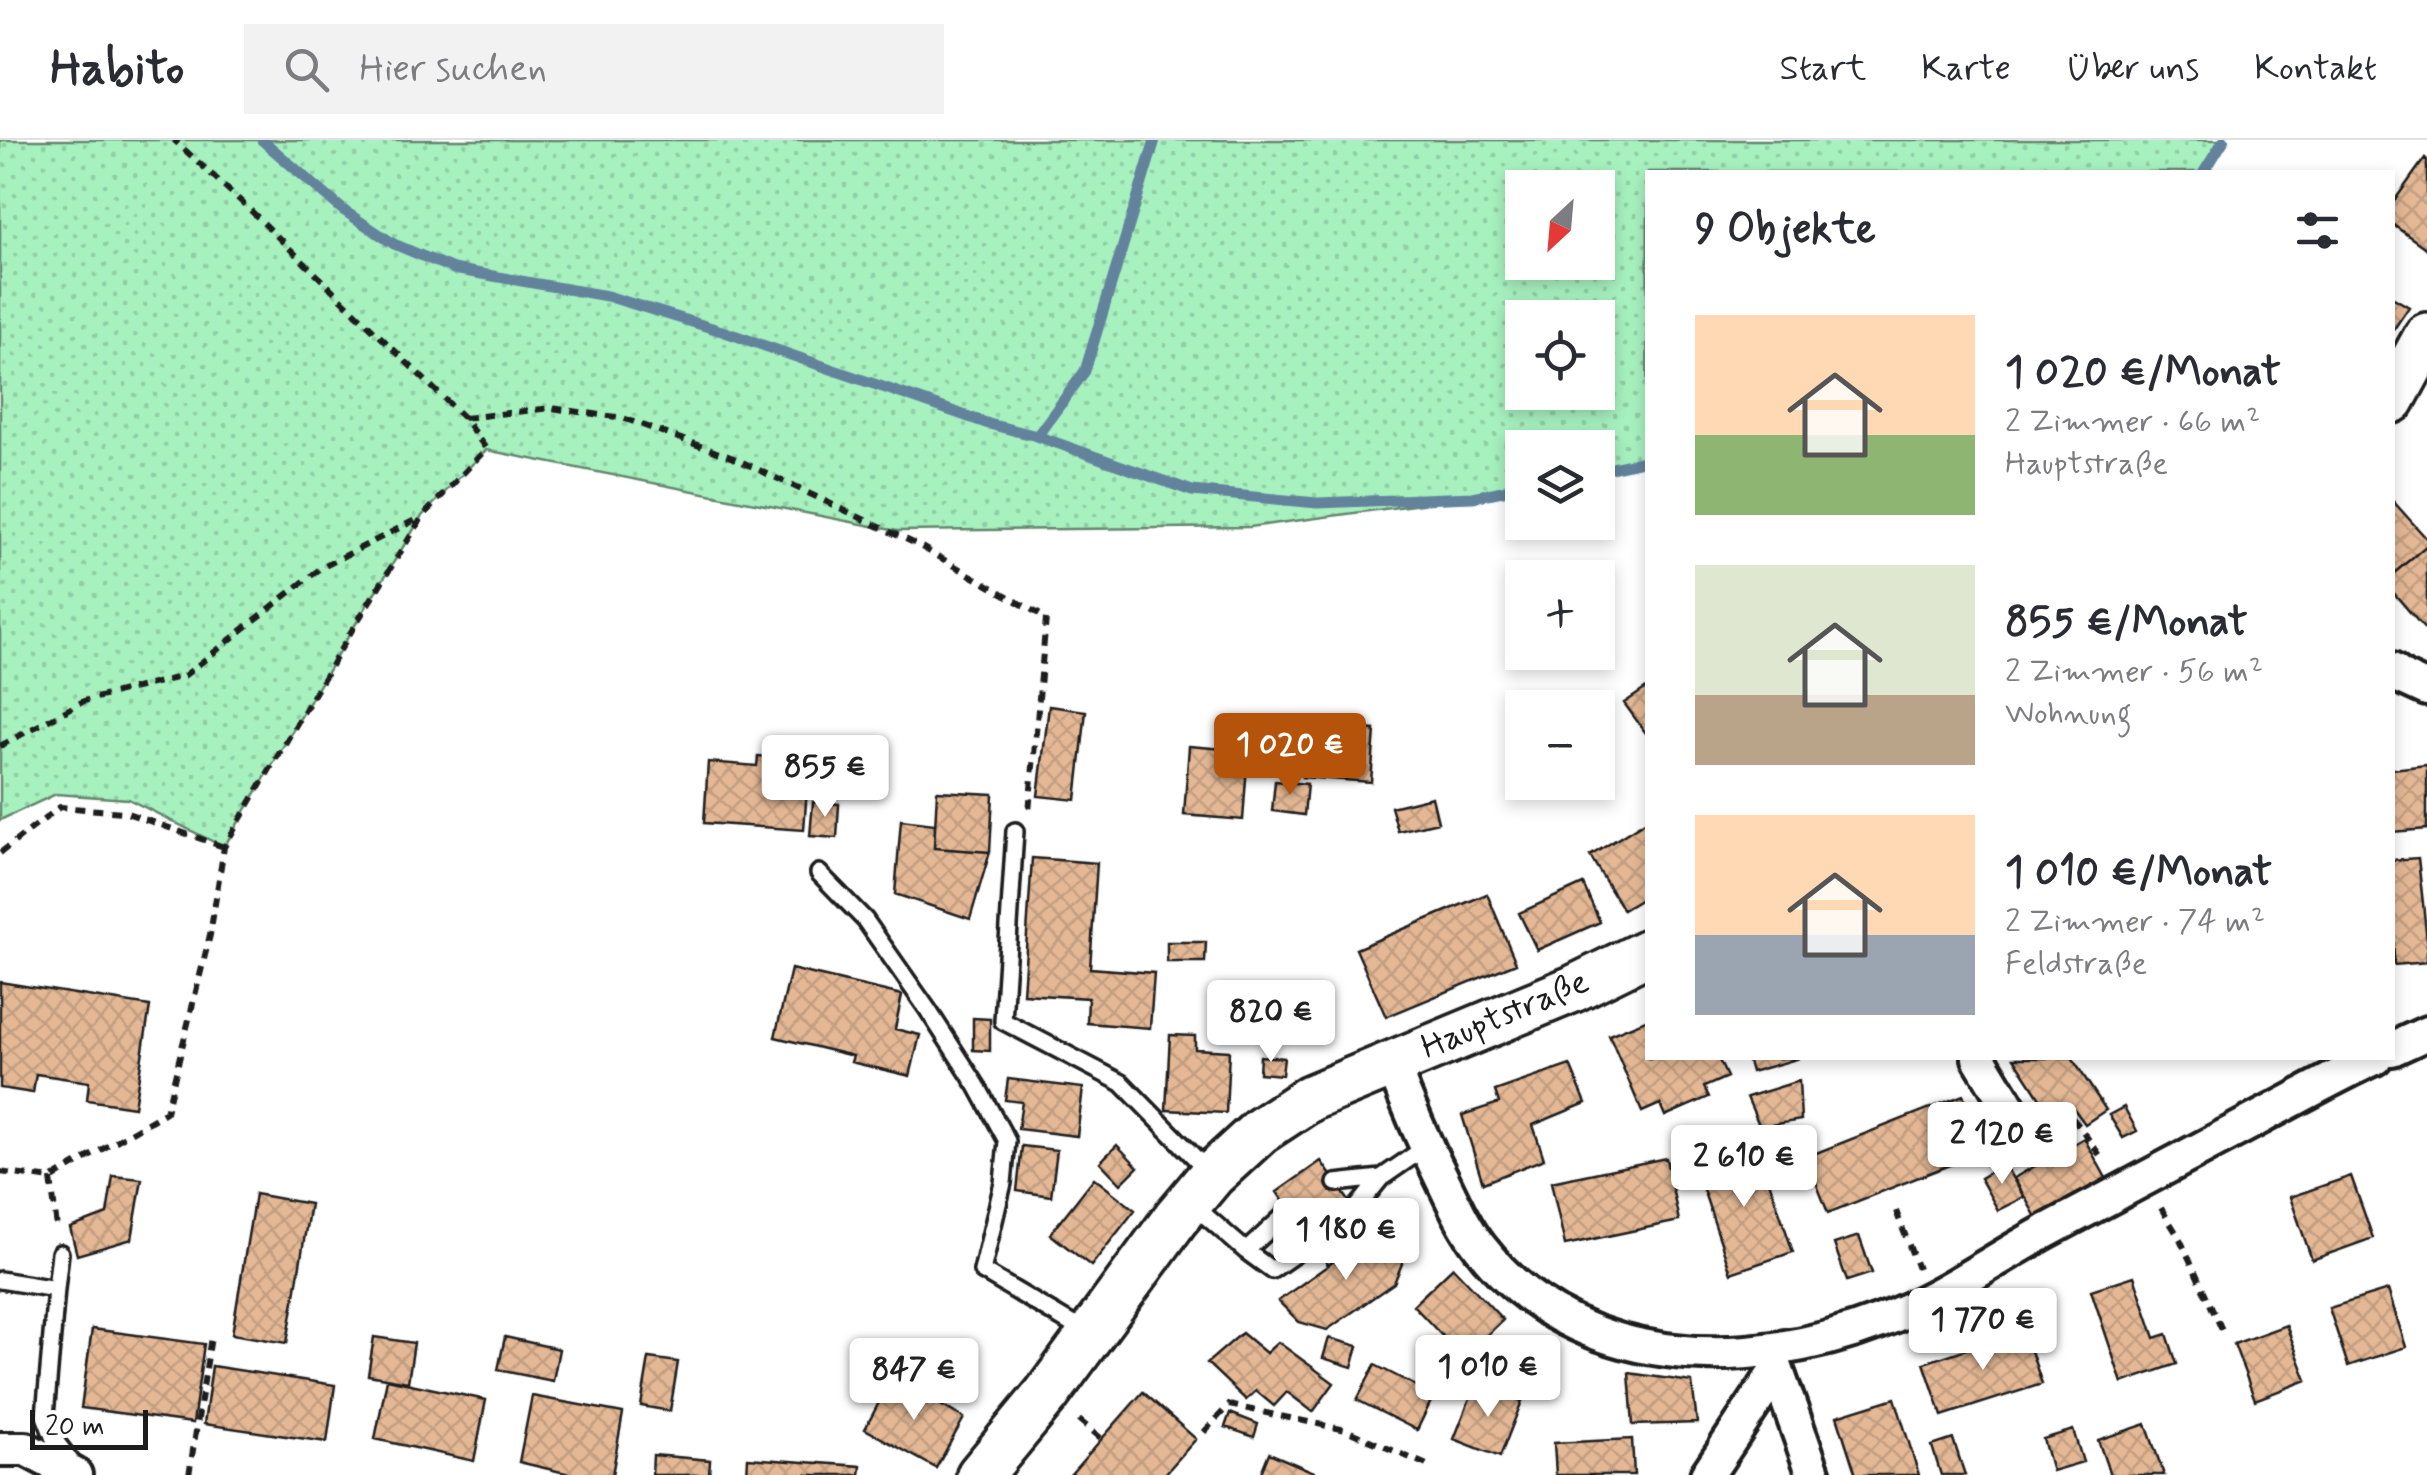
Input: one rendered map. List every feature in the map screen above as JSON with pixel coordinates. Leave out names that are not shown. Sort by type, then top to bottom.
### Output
[{"type":"main road","points":[[2395,395],[2427,336]]},
{"type":"main road","name":"Hauptstraße","points":[[980,1475],[1047,1394],[1201,1188],[1260,1131],[1310,1098],[1573,989],[1645,953]]},
{"type":"street","points":[[2395,672],[2427,689]]},
{"type":"street","points":[[2395,1048],[2427,1033]]},
{"type":"street","points":[[1980,1060],[2020,1126]]},
{"type":"street","points":[[1392,1063],[1426,1147],[1463,1221],[1479,1246],[1520,1288],[1576,1324],[1612,1340],[1656,1350],[1773,1361],[1830,1337],[1883,1321],[1930,1298],[2030,1239],[2371,1060]]},
{"type":"street","points":[[1707,1475],[1773,1361]]},
{"type":"street","points":[[1773,1361],[1814,1475]]},
{"type":"street","points":[[0,1449],[26,1449],[78,1475]]},
{"type":"lane","points":[[1015,832],[1003,1022],[1122,1084],[1246,1251],[1272,1270],[1312,1242]]},
{"type":"lane","points":[[819,873],[865,920],[928,1010],[977,1086],[1006,1141],[1003,1183],[982,1271],[1090,1335]]},
{"type":"lane","points":[[1355,1210],[1381,1178],[1426,1147]]},
{"type":"lane","points":[[1336,1183],[1381,1178]]},
{"type":"lane","points":[[1246,1251],[1290,1210]]},
{"type":"lane","points":[[60,1253],[45,1416],[54,1439],[78,1475]]},
{"type":"lane","points":[[0,1280],[56,1289]]},
{"type":"path","points":[[0,1172],[51,1179],[166,1112],[210,935],[224,847],[422,516],[486,450],[464,418],[174,140]]},
{"type":"path","points":[[464,418],[551,408],[623,418],[736,459],[918,545],[1046,618],[1029,819],[1015,832]]},
{"type":"path","points":[[0,746],[84,701],[184,676],[321,568],[422,516]]},
{"type":"path","points":[[0,853],[60,806],[124,812],[224,847]]},
{"type":"path","points":[[2020,1126],[2054,1129],[2074,1119],[2180,1239],[2223,1332]]},
{"type":"path","points":[[51,1179],[60,1253]]},
{"type":"path","points":[[1896,1211],[1930,1298]]},
{"type":"path","points":[[190,1475],[211,1337]]},
{"type":"path","points":[[1204,1432],[1229,1406],[1346,1430],[1428,1466]]},
{"type":"path","points":[[1083,1424],[1102,1439]]},
{"type":"green space","points":[[0,140],[2222,140],[2204,170],[1645,170],[1645,460],[1615,467],[1615,430],[1505,430],[1505,490],[1473,497],[1250,527],[897,531],[486,450],[422,516],[224,847],[128,799],[56,794],[0,820]]},
{"type":"building","points":[[2425,158],[2427,249],[2395,226],[2395,200]]},
{"type":"building","points":[[2395,299],[2409,307],[2395,328]]},
{"type":"building","points":[[2395,503],[2427,539],[2427,545],[2395,572]]},
{"type":"building","points":[[2427,545],[2427,632],[2395,595],[2395,572]]},
{"type":"building","points":[[1645,689],[1645,732],[1624,703]]},
{"type":"building","points":[[1049,706],[1086,711],[1076,800],[1038,796]]},
{"type":"building","points":[[1307,724],[1375,730],[1371,782],[1302,777]]},
{"type":"building","points":[[1189,746],[1248,751],[1243,820],[1184,815]]},
{"type":"building","points":[[758,756],[809,760],[804,830],[704,823],[708,762],[757,766]]},
{"type":"building","points":[[2427,765],[2427,829],[2395,832],[2395,769]]},
{"type":"building","points":[[1275,781],[1307,784],[1304,815],[1272,811]]},
{"type":"building","points":[[937,791],[993,794],[990,852],[934,848]]},
{"type":"building","points":[[1432,797],[1438,822],[1398,831],[1391,807]]},
{"type":"building","points":[[813,802],[839,804],[837,838],[810,836]]},
{"type":"building","points":[[901,820],[935,824],[934,848],[990,852],[970,919],[895,894]]},
{"type":"building","points":[[1645,822],[1645,897],[1623,910],[1590,856]]},
{"type":"building","points":[[1032,858],[1097,863],[1090,968],[1154,973],[1150,1028],[1087,1023],[1088,998],[1023,994]]},
{"type":"building","points":[[2418,858],[2427,962],[2395,965],[2395,860]]},
{"type":"building","points":[[1583,884],[1600,922],[1537,950],[1519,913]]},
{"type":"building","points":[[1487,894],[1516,963],[1386,1017],[1356,949]]},
{"type":"building","points":[[1167,942],[1206,942],[1205,962],[1167,962]]},
{"type":"building","points":[[791,969],[902,995],[895,1029],[920,1035],[910,1076],[851,1062],[853,1056],[775,1037]]},
{"type":"building","points":[[0,982],[150,1006],[134,1107],[87,1100],[89,1082],[36,1074],[33,1093],[0,1088]]},
{"type":"building","points":[[973,1018],[990,1019],[990,1051],[973,1050]]},
{"type":"building","points":[[1645,1020],[1645,1060],[1719,1060],[1727,1077],[1704,1087],[1709,1097],[1665,1116],[1660,1104],[1642,1112],[1609,1035]]},
{"type":"building","points":[[1170,1035],[1195,1036],[1195,1049],[1229,1051],[1226,1113],[1166,1110]]},
{"type":"building","points":[[1260,1056],[1284,1058],[1282,1075],[1259,1073]]},
{"type":"building","points":[[1748,1060],[1793,1060],[1751,1072]]},
{"type":"building","points":[[2015,1060],[2073,1060],[2106,1110],[2085,1124],[2074,1109],[2055,1121]]},
{"type":"building","points":[[1570,1065],[1586,1103],[1533,1125],[1544,1159],[1483,1183],[1462,1115],[1499,1103],[1495,1091]]},
{"type":"building","points":[[1008,1079],[1083,1088],[1077,1136],[1018,1129],[1022,1102],[1005,1100]]},
{"type":"building","points":[[1799,1081],[1801,1120],[1760,1127],[1747,1097]]},
{"type":"building","points":[[1963,1095],[1985,1151],[1828,1213],[1806,1157]]},
{"type":"building","points":[[2124,1107],[2137,1131],[2123,1138],[2109,1115]]},
{"type":"building","points":[[2084,1138],[2106,1178],[2036,1217],[2014,1178]]},
{"type":"building","points":[[1117,1145],[1138,1167],[1121,1184],[1100,1162]]},
{"type":"building","points":[[1022,1146],[1057,1150],[1051,1196],[1017,1191]]},
{"type":"building","points":[[1758,1148],[1793,1252],[1731,1273],[1696,1168]]},
{"type":"building","points":[[1666,1158],[1679,1221],[1565,1245],[1551,1182]]},
{"type":"building","points":[[1321,1161],[1372,1234],[1328,1265],[1277,1192]]},
{"type":"building","points":[[2004,1164],[2024,1197],[1998,1210],[1980,1178]]},
{"type":"building","points":[[113,1176],[142,1179],[132,1239],[77,1255],[70,1228],[107,1214]]},
{"type":"building","points":[[2351,1176],[2373,1238],[2312,1260],[2290,1197]]},
{"type":"building","points":[[1094,1178],[1135,1210],[1091,1266],[1050,1234]]},
{"type":"building","points":[[255,1194],[310,1204],[287,1343],[232,1334]]},
{"type":"building","points":[[1382,1227],[1404,1259],[1394,1283],[1327,1330],[1299,1322],[1278,1301]]},
{"type":"building","points":[[1859,1236],[1872,1273],[1847,1281],[1834,1244]]},
{"type":"building","points":[[1453,1267],[1503,1320],[1463,1358],[1413,1305]]},
{"type":"building","points":[[2134,1276],[2155,1338],[2167,1334],[2177,1364],[2122,1383],[2091,1290]]},
{"type":"building","points":[[2388,1290],[2406,1347],[2348,1366],[2329,1308]]},
{"type":"building","points":[[2286,1325],[2307,1380],[2255,1400],[2234,1344]]},
{"type":"building","points":[[92,1329],[204,1344],[193,1423],[81,1408]]},
{"type":"building","points":[[2024,1330],[2042,1384],[1942,1416],[1924,1363]]},
{"type":"building","points":[[1242,1333],[1266,1353],[1278,1342],[1334,1383],[1313,1412],[1287,1392],[1274,1406],[1256,1391],[1246,1400],[1207,1363]]},
{"type":"building","points":[[374,1337],[414,1343],[408,1382],[368,1375]]},
{"type":"building","points":[[505,1337],[559,1349],[553,1381],[498,1370]]},
{"type":"building","points":[[1329,1338],[1358,1346],[1352,1367],[1323,1358]]},
{"type":"building","points":[[649,1358],[678,1362],[670,1411],[641,1406]]},
{"type":"building","points":[[1375,1365],[1434,1395],[1417,1430],[1357,1400]]},
{"type":"building","points":[[212,1366],[335,1385],[327,1442],[204,1424]]},
{"type":"building","points":[[1629,1373],[1692,1382],[1697,1423],[1633,1425]]},
{"type":"building","points":[[892,1378],[964,1418],[936,1468],[865,1429]]},
{"type":"building","points":[[387,1379],[486,1400],[474,1461],[375,1439]]},
{"type":"building","points":[[1476,1383],[1522,1401],[1500,1457],[1454,1439]]},
{"type":"building","points":[[1143,1392],[1196,1439],[1164,1475],[1070,1475]]},
{"type":"building","points":[[532,1396],[623,1413],[612,1475],[574,1475],[519,1462]]},
{"type":"building","points":[[1895,1398],[1919,1475],[1856,1475],[1837,1416]]},
{"type":"building","points":[[1230,1413],[1258,1424],[1254,1437],[1225,1427]]},
{"type":"building","points":[[2146,1424],[2164,1475],[2110,1475],[2098,1440]]},
{"type":"building","points":[[2073,1430],[2083,1462],[2052,1471],[2043,1439]]},
{"type":"building","points":[[1632,1439],[1634,1475],[1556,1475],[1554,1443]]},
{"type":"building","points":[[1953,1439],[1965,1475],[1941,1475],[1932,1446]]},
{"type":"building","points":[[1269,1453],[1321,1475],[1260,1475]]},
{"type":"building","points":[[653,1455],[710,1460],[709,1475],[652,1475]]},
{"type":"building","points":[[748,1458],[861,1466],[860,1475],[747,1475]]},
{"type":"waterway","points":[[262,140],[343,210],[394,244],[453,269],[607,296],[725,332],[989,424],[1037,436],[1085,371],[1155,140]]},
{"type":"waterway","points":[[2205,170],[2224,140]]},
{"type":"waterway","points":[[1037,436],[1192,491],[1317,503],[1473,497],[1505,490]]},
{"type":"waterway","points":[[1615,467],[1645,461]]}]
